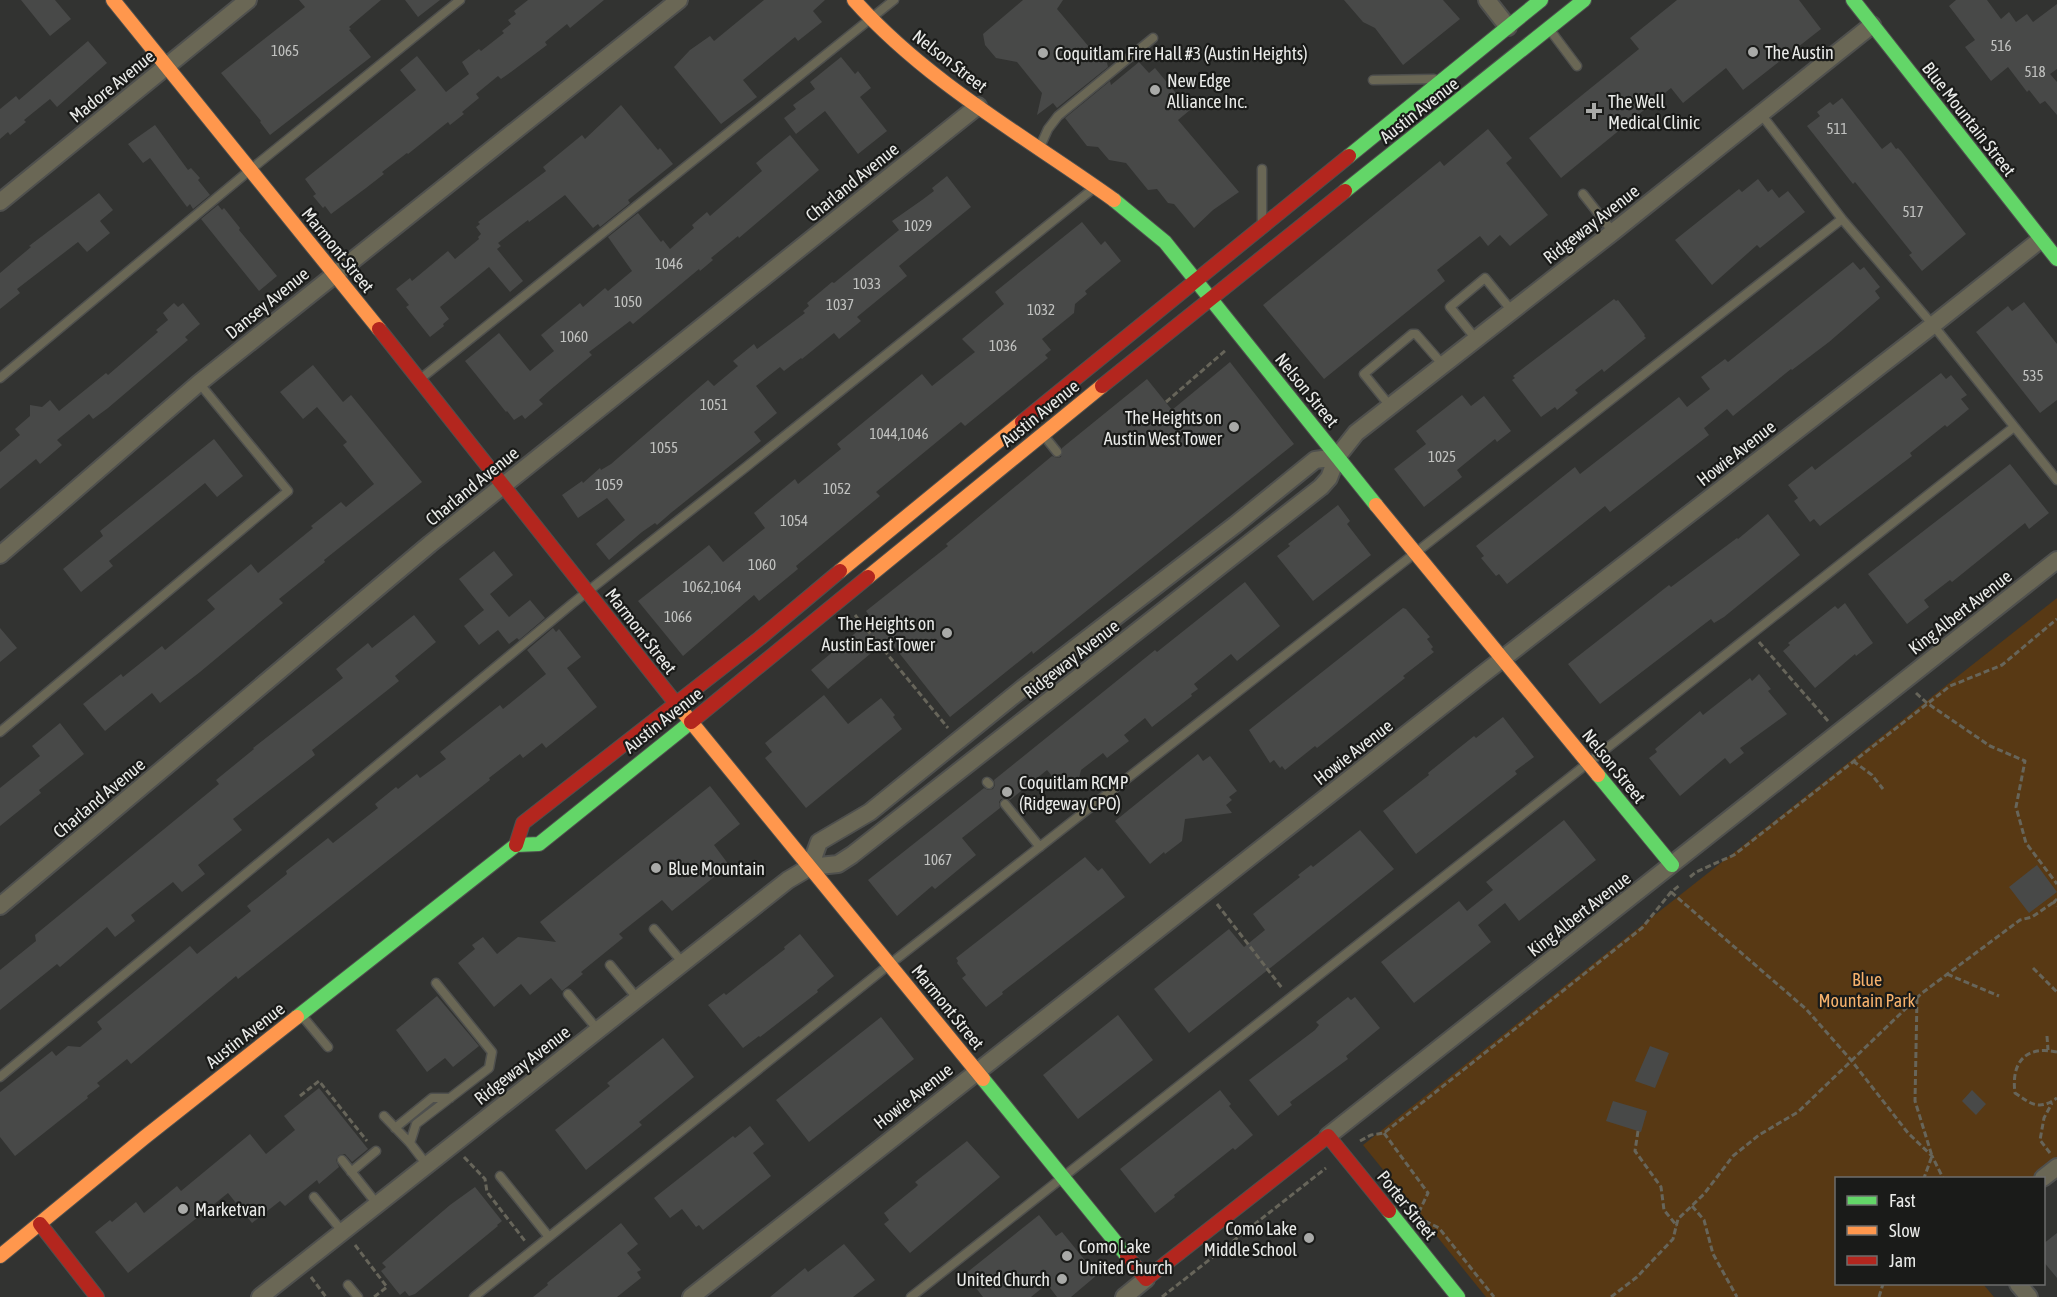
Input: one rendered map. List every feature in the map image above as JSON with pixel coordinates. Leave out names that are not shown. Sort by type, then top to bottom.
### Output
[{"type":"main road","name":"Marmont Street","points":[[112,0],[419,380],[690,722],[1146,1279]]},
{"type":"main road","name":"Nelson Street","points":[[854,0],[870,19],[923,66],[1039,150],[1096,186],[1145,222],[1165,242],[1337,457],[1672,865]]},
{"type":"main road","name":"Austin Avenue","points":[[0,1256],[145,1137],[516,845],[523,823],[760,638],[917,507],[1541,0]]},
{"type":"main road","name":"Austin Avenue","points":[[516,845],[539,844],[1042,434],[1584,0]]},
{"type":"main road","name":"Blue Mountain Street","points":[[1853,0],[2057,259]]},
{"type":"main road","points":[[1508,27],[1513,40],[1512,59]]},
{"type":"main road","name":"King Albert Avenue","points":[[1146,1279],[1328,1136]]},
{"type":"main road","name":"Porter Street","points":[[1328,1136],[1458,1297]]},
{"type":"main road","points":[[40,1224],[98,1297]]},
{"type":"street","name":"Madore Avenue","points":[[0,202],[248,0]]},
{"type":"street","name":"Dansey Avenue","points":[[0,555],[199,383],[679,0]]},
{"type":"street","points":[[1487,0],[1508,27]]},
{"type":"street","name":"Ridgeway Avenue","points":[[260,1297],[348,1237],[377,1204],[788,879],[810,867],[838,864],[861,848],[1322,487],[1329,478],[1337,457],[1356,433],[1872,25]]},
{"type":"street","name":"Charland Avenue","points":[[0,906],[430,544],[978,106]]},
{"type":"street","name":"Howie Avenue","points":[[691,1297],[976,1071],[2040,240]]},
{"type":"street","name":"Ridgeway Avenue","points":[[810,867],[819,842],[870,812],[1315,460],[1337,457]]},
{"type":"street","name":"King Albert Avenue","points":[[1328,1136],[2057,560]]},
{"type":"street","points":[[2044,1177],[2054,1161]]},
{"type":"street","name":"King Albert Avenue","points":[[1124,1297],[1146,1279]]},
{"type":"street","points":[[2019,1285],[2029,1297]]},
{"type":"lane","points":[[0,378],[250,170],[460,0]]},
{"type":"lane","points":[[419,380],[894,0]]},
{"type":"lane","points":[[1549,29],[1577,66]]},
{"type":"lane","points":[[1039,150],[1048,129],[1058,116],[1153,38]]},
{"type":"lane","points":[[1373,80],[1446,78]]},
{"type":"lane","points":[[1761,114],[1842,219],[1933,325],[2057,480]]},
{"type":"lane","points":[[1262,170],[1262,227]]},
{"type":"lane","points":[[0,1077],[587,592],[1096,186]]},
{"type":"lane","points":[[1582,194],[1613,232]]},
{"type":"lane","points":[[474,1297],[890,964],[1842,219]]},
{"type":"lane","points":[[1476,339],[1450,307],[1485,278],[1512,311]]},
{"type":"lane","points":[[1390,406],[1364,374],[1412,334],[1416,334],[1443,365]]},
{"type":"lane","points":[[0,732],[288,491],[199,383]]},
{"type":"lane","points":[[911,1297],[2014,427]]},
{"type":"lane","points":[[1042,434],[1057,452]]},
{"type":"lane","points":[[1005,804],[1040,847]]},
{"type":"lane","points":[[654,928],[683,963]]},
{"type":"lane","points":[[610,965],[638,998]]},
{"type":"lane","points":[[410,1143],[416,1124],[489,1068],[492,1052],[436,983]]},
{"type":"lane","points":[[568,994],[598,1030]]},
{"type":"lane","points":[[300,1014],[328,1047]]},
{"type":"lane","points":[[395,1128],[432,1098],[450,1098]]},
{"type":"lane","points":[[384,1116],[427,1165]]},
{"type":"lane","points":[[351,1173],[373,1148]]},
{"type":"lane","points":[[342,1160],[377,1204]]},
{"type":"lane","points":[[501,1176],[549,1237]]},
{"type":"lane","points":[[314,1197],[348,1237]]},
{"type":"lane","points":[[348,1285],[358,1297]]},
{"type":"path","points":[[1166,402],[1227,349]]},
{"type":"path","points":[[851,611],[958,741]]},
{"type":"path","points":[[1356,1144],[1371,1135],[1384,1132],[1642,928],[1671,892],[1696,872],[1734,855],[1950,686],[2002,665],[2057,619]]},
{"type":"path","points":[[1766,651],[1828,722]]},
{"type":"path","points":[[1904,681],[1927,703],[1990,746],[2025,761],[2016,807],[2026,843],[2057,884]]},
{"type":"path","points":[[1853,761],[1872,775],[1883,789]]},
{"type":"path","points":[[1671,892],[1806,1009],[1851,1060],[1908,1133],[1932,1156]]},
{"type":"path","points":[[1611,1297],[1637,1277],[1673,1239],[1678,1219],[1704,1194],[1733,1156],[1759,1135],[1798,1112],[1917,998],[1947,974],[2020,920],[2032,917],[2056,902]]},
{"type":"path","points":[[1217,904],[1290,999]]},
{"type":"path","points":[[2033,968],[2057,992]]},
{"type":"path","points":[[1947,974],[1999,996]]},
{"type":"path","points":[[1917,998],[1916,1101],[1932,1156],[1942,1177]]},
{"type":"path","points":[[2047,1036],[2048,1050]]},
{"type":"path","points":[[2055,1100],[2049,1105],[2033,1105],[2015,1093],[2013,1079],[2018,1061],[2030,1053],[2043,1049],[2057,1052]]},
{"type":"path","points":[[300,1096],[319,1081],[373,1148]]},
{"type":"path","points":[[2054,1161],[2040,1140],[2044,1118],[2055,1100]]},
{"type":"path","points":[[1638,1131],[1635,1151],[1661,1187],[1664,1210],[1677,1226]]},
{"type":"path","points":[[1384,1132],[1428,1193],[1417,1217],[1439,1228],[1494,1297]]},
{"type":"path","points":[[1925,1177],[1932,1156]]},
{"type":"path","points":[[464,1157],[485,1179],[487,1192],[532,1250]]},
{"type":"path","points":[[1162,1297],[1330,1165]]},
{"type":"path","points":[[1692,1206],[1704,1220],[1713,1254],[1737,1297]]},
{"type":"path","points":[[348,1237],[387,1287],[374,1297]]},
{"type":"path","points":[[311,1277],[326,1297]]},
{"type":"green space","name":"Blue Mountain Park","points":[[2057,598],[2057,1160],[2035,1177],[1835,1177],[1835,1285],[1984,1285],[1994,1297],[1486,1297],[1363,1145]]},
{"type":"building","points":[[21,0],[55,0],[71,19],[50,36]]},
{"type":"building","points":[[299,0],[381,0],[349,27],[371,57],[270,135],[221,73],[305,7]]},
{"type":"building","points":[[405,0],[440,0],[418,17]]},
{"type":"building","points":[[528,0],[604,0],[570,28],[567,24],[545,42],[547,45],[511,72],[501,79],[498,76],[476,94],[479,98],[462,112],[464,114],[450,125],[448,122],[331,214],[325,206],[323,208],[313,196],[316,194],[305,179],[416,90],[400,70],[417,56],[446,92],[469,74],[462,62],[504,33],[502,31],[511,24],[508,20],[516,14],[514,11]]},
{"type":"building","points":[[764,0],[825,0],[813,11],[822,22],[798,41],[795,37],[743,80],[757,97],[721,124],[674,67],[690,50],[710,36],[714,41]]},
{"type":"building","name":"Coquitlam Fire Hall #3 (Austin Heights)","points":[[1023,0],[1063,0],[1057,9],[1095,54],[1104,50],[1108,67],[1057,108],[1053,103],[1037,115],[1042,93],[1017,62],[996,58],[985,45],[983,34]]},
{"type":"building","points":[[1344,0],[1443,0],[1460,19],[1403,65],[1375,28],[1363,22]]},
{"type":"building","points":[[1677,0],[1799,0],[1821,29],[1743,90],[1726,68],[1683,103],[1671,88],[1561,178],[1529,138],[1639,49],[1630,38]]},
{"type":"building","points":[[1956,0],[1987,0],[2001,19],[2009,12],[2016,22],[2027,14],[2033,22],[2057,4],[2057,69],[2050,74],[2057,82],[2057,115],[2045,101],[2040,104],[2029,90],[2027,92],[2008,67],[1991,81],[1965,47],[1975,40],[1949,6]]},
{"type":"building","points":[[88,41],[107,63],[57,107],[50,99],[10,135],[8,132],[0,139],[0,109],[16,96],[19,100]]},
{"type":"building","points":[[841,57],[855,74],[858,71],[871,88],[860,97],[887,131],[858,154],[825,111],[796,134],[784,118],[796,109],[793,105],[815,89],[810,82]]},
{"type":"building","points":[[1139,62],[1149,73],[1155,68],[1190,110],[1178,120],[1239,192],[1213,210],[1194,228],[1174,204],[1168,203],[1157,189],[1148,190],[1126,163],[1109,160],[1098,147],[1087,146],[1065,118],[1110,81],[1111,85]]},
{"type":"building","points":[[1842,98],[1882,149],[1891,142],[1896,149],[1901,151],[1966,234],[1922,271],[1909,255],[1912,253],[1807,126],[1820,116],[1817,112],[1830,102],[1833,105]]},
{"type":"building","points":[[621,105],[658,150],[660,148],[673,164],[628,200],[630,203],[600,227],[598,224],[593,228],[565,195],[529,222],[528,220],[498,243],[501,246],[497,249],[523,281],[510,292],[489,267],[440,307],[449,319],[430,337],[406,307],[409,305],[396,289],[410,278],[412,281],[448,251],[455,259],[479,239],[481,234],[476,227],[480,224],[478,222],[546,171],[543,167],[582,135],[585,139]]},
{"type":"building","points":[[155,125],[188,170],[191,168],[200,178],[198,180],[210,195],[193,209],[190,204],[187,207],[150,158],[143,163],[128,144]]},
{"type":"building","points":[[1488,129],[1512,158],[1506,163],[1548,215],[1510,246],[1500,235],[1488,246],[1480,236],[1437,270],[1445,281],[1324,379],[1263,305],[1440,161],[1444,166]]},
{"type":"building","points":[[790,135],[819,170],[739,238],[738,236],[711,258],[713,260],[700,271],[699,269],[633,324],[630,321],[589,352],[592,355],[539,400],[543,404],[525,419],[522,415],[514,420],[465,361],[499,333],[530,371],[554,351],[541,335],[580,303],[583,307],[605,288],[608,291],[632,271],[608,237],[638,213],[661,242],[663,240],[670,249],[694,228],[692,225],[707,212],[710,216],[762,171],[756,163]]},
{"type":"building","points":[[947,176],[971,207],[899,266],[907,276],[857,317],[861,321],[839,339],[834,333],[802,359],[784,371],[780,367],[756,386],[777,413],[754,432],[761,441],[657,525],[655,523],[642,532],[609,560],[596,544],[625,520],[607,498],[578,518],[562,495],[582,481],[583,483],[600,468],[601,470],[611,464],[708,380],[714,386],[738,366],[733,361],[754,344],[757,349],[805,313],[803,311],[809,306],[807,303],[899,230],[892,221],[934,191],[932,188]]},
{"type":"building","points":[[1758,179],[1768,192],[1772,189],[1779,198],[1788,191],[1805,212],[1760,248],[1757,245],[1712,285],[1675,240],[1739,189],[1742,192]]},
{"type":"building","points":[[99,193],[113,210],[100,221],[110,233],[87,252],[78,242],[17,289],[20,293],[0,309],[0,273],[31,247],[29,246]]},
{"type":"building","points":[[218,205],[222,210],[224,208],[277,276],[259,291],[201,219]]},
{"type":"building","points":[[1082,222],[1101,245],[1105,241],[1121,261],[1085,291],[1087,294],[1075,304],[1074,313],[1042,339],[1051,350],[1045,355],[1048,358],[965,426],[961,422],[876,492],[880,496],[796,566],[798,569],[759,601],[754,595],[683,656],[638,601],[709,545],[723,562],[765,528],[754,513],[795,479],[798,484],[841,449],[837,444],[922,374],[932,386],[975,352],[962,339],[1004,304],[995,292]]},
{"type":"building","points":[[1853,262],[1860,270],[1864,267],[1880,287],[1875,291],[1880,298],[1829,342],[1791,369],[1733,416],[1727,409],[1704,428],[1709,435],[1610,512],[1605,506],[1507,584],[1499,574],[1496,576],[1481,558],[1484,556],[1476,546],[1575,467],[1580,474],[1679,397],[1687,407],[1710,389],[1701,377],[1725,359],[1728,362]]},
{"type":"building","points":[[1614,299],[1618,300],[1646,338],[1604,372],[1602,369],[1575,390],[1578,393],[1557,410],[1555,407],[1541,417],[1512,380],[1515,378],[1513,376]]},
{"type":"building","points":[[2024,302],[2057,344],[2057,400],[2040,413],[1976,332],[2008,306],[2012,311]]},
{"type":"building","points":[[174,303],[178,307],[183,303],[200,324],[185,337],[188,340],[108,408],[93,419],[89,414],[57,440],[62,445],[40,464],[36,459],[0,489],[0,452],[20,435],[15,429],[30,416],[30,405],[42,407],[50,400],[59,411],[106,373],[108,375],[158,332],[156,330],[168,320],[163,313]]},
{"type":"building","points":[[1230,362],[1294,444],[1033,654],[1032,651],[950,717],[888,639],[828,689],[811,670],[872,619],[866,611],[948,546],[946,544],[1052,456],[1061,457],[1062,448],[1147,379],[1172,410]]},
{"type":"building","points":[[313,365],[343,402],[351,395],[422,482],[324,560],[325,562],[279,599],[283,603],[200,672],[160,703],[152,693],[105,731],[83,704],[121,674],[123,677],[162,646],[165,650],[215,609],[207,600],[251,564],[258,573],[341,502],[346,507],[374,484],[343,445],[347,442],[317,407],[303,419],[280,392]]},
{"type":"building","points":[[1941,373],[1946,379],[1951,375],[1967,395],[1961,399],[1969,409],[1947,427],[1945,425],[1910,453],[1912,456],[1820,526],[1814,519],[1810,522],[1794,501],[1798,498],[1788,485],[1812,466],[1815,470]]},
{"type":"building","points":[[1462,395],[1471,406],[1484,396],[1511,431],[1497,442],[1495,439],[1457,470],[1462,477],[1424,507],[1394,469],[1426,444],[1416,431]]},
{"type":"building","points":[[214,439],[243,476],[217,497],[205,483],[109,561],[113,566],[81,592],[63,569],[103,536],[100,531]]},
{"type":"building","points":[[2010,464],[2049,513],[2029,529],[2025,523],[1952,582],[1950,580],[1924,600],[1929,607],[1907,624],[1868,574]]},
{"type":"building","points":[[1338,505],[1350,521],[1347,524],[1371,555],[1313,601],[1277,556],[1290,546],[1288,544]]},
{"type":"building","points":[[1768,514],[1800,555],[1724,617],[1714,623],[1711,619],[1600,704],[1568,664],[1669,585],[1671,587],[1738,539]]},
{"type":"building","points":[[494,551],[513,575],[490,594],[509,617],[530,600],[545,618],[519,640],[517,638],[509,644],[498,630],[479,645],[464,626],[484,610],[459,579]]},
{"type":"building","points":[[1245,582],[1280,626],[1237,661],[1231,654],[1194,684],[1198,689],[1191,694],[1192,696],[1152,727],[1145,718],[1124,735],[1129,741],[1107,758],[1103,753],[1081,770],[1078,782],[1065,792],[1047,770],[1010,800],[1001,799],[1000,808],[962,838],[976,855],[935,889],[932,886],[897,916],[868,880],[984,788],[993,789],[994,780],[1155,650],[1157,652]]},
{"type":"building","points":[[1845,603],[1873,643],[1856,656],[1855,654],[1815,688],[1783,651],[1790,645],[1788,643],[1835,606],[1838,609]]},
{"type":"building","points":[[1403,608],[1430,637],[1427,639],[1434,652],[1317,748],[1315,746],[1285,770],[1282,766],[1280,768],[1274,760],[1270,763],[1249,730]]},
{"type":"building","points":[[414,615],[436,642],[395,676],[399,681],[312,750],[315,755],[233,819],[242,830],[198,865],[205,874],[182,892],[173,882],[131,915],[135,921],[115,937],[107,927],[60,967],[57,964],[0,1010],[0,970],[36,941],[35,935],[219,784],[216,780],[253,748],[343,678],[336,669],[368,643],[372,648]]},
{"type":"building","points":[[0,628],[17,648],[0,662]]},
{"type":"building","points":[[553,628],[556,632],[559,629],[581,657],[567,668],[597,707],[546,748],[542,743],[523,758],[520,754],[238,979],[236,976],[131,1064],[127,1059],[97,1083],[100,1086],[87,1096],[88,1098],[15,1156],[0,1137],[0,1092],[52,1051],[56,1056],[68,1046],[80,1047],[102,1029],[97,1022],[190,946],[197,954],[251,911],[247,906],[328,838],[333,843],[378,808],[375,804],[396,787],[398,789],[417,774],[420,778],[446,759],[440,752],[500,705],[503,709],[546,674],[527,650]]},
{"type":"building","points":[[1759,674],[1771,689],[1768,691],[1787,714],[1740,748],[1744,753],[1730,764],[1725,758],[1680,796],[1649,758],[1657,752],[1655,749],[1700,711],[1703,715],[1750,678],[1752,681]]},
{"type":"building","points":[[824,695],[848,724],[881,698],[895,715],[893,717],[902,729],[806,808],[765,758],[772,752],[765,743]]},
{"type":"building","points":[[1503,717],[1534,757],[1515,771],[1517,774],[1416,854],[1383,811],[1474,736],[1476,738]]},
{"type":"building","points":[[60,723],[84,754],[39,790],[41,793],[0,826],[0,788],[40,756],[32,746]]},
{"type":"building","points":[[1198,754],[1203,761],[1210,756],[1237,791],[1229,797],[1232,800],[1226,805],[1232,813],[1185,819],[1182,841],[1150,864],[1115,821]]},
{"type":"building","points":[[710,786],[740,824],[714,845],[729,865],[672,911],[662,900],[619,934],[623,938],[581,972],[583,974],[562,991],[551,978],[530,995],[521,984],[494,1007],[458,963],[475,949],[472,945],[483,937],[497,954],[518,937],[556,942],[540,922]]},
{"type":"building","points":[[1564,820],[1596,860],[1519,921],[1505,903],[1478,925],[1491,942],[1414,1003],[1381,962],[1459,901],[1467,911],[1493,890],[1486,882]]},
{"type":"building","points":[[1360,830],[1394,869],[1189,1033],[1154,989],[1229,929],[1244,947],[1265,930],[1253,914],[1300,877],[1298,875],[1311,865],[1313,867]]},
{"type":"building","points":[[1085,857],[1098,871],[1102,868],[1125,897],[1002,992],[1003,994],[986,1007],[962,978],[966,975],[956,958]]},
{"type":"building","points":[[2037,865],[2057,892],[2029,913],[2009,887]]},
{"type":"building","points":[[800,934],[834,976],[817,990],[818,992],[743,1048],[708,1005],[724,993],[726,995],[785,949],[784,947]]},
{"type":"building","points":[[437,996],[479,1046],[453,1067],[445,1058],[427,1072],[396,1030]]},
{"type":"building","points":[[1348,997],[1351,1000],[1355,997],[1380,1028],[1346,1056],[1348,1059],[1290,1102],[1292,1105],[1278,1116],[1249,1080],[1315,1030],[1319,1025],[1316,1022]]},
{"type":"building","points":[[1118,1015],[1153,1060],[1078,1119],[1043,1075]]},
{"type":"building","points":[[881,1017],[914,1059],[809,1142],[776,1100]]},
{"type":"building","points":[[663,1038],[694,1077],[639,1122],[642,1125],[586,1170],[555,1130],[610,1086],[607,1083]]},
{"type":"building","points":[[1650,1046],[1669,1053],[1655,1088],[1635,1081]]},
{"type":"building","points":[[319,1088],[368,1149],[352,1162],[345,1154],[339,1155],[336,1160],[339,1167],[319,1184],[317,1180],[285,1206],[280,1201],[252,1223],[228,1193],[128,1273],[95,1232],[110,1220],[112,1222],[136,1202],[144,1213],[177,1186],[181,1191],[250,1134],[266,1154],[295,1130],[284,1116]]},
{"type":"building","points":[[1220,1090],[1231,1104],[1229,1106],[1253,1135],[1235,1150],[1233,1148],[1155,1213],[1120,1169]]},
{"type":"building","points":[[1972,1090],[1986,1104],[1976,1115],[1962,1101]]},
{"type":"building","points":[[1613,1101],[1647,1111],[1641,1132],[1606,1121]]},
{"type":"building","points":[[750,1126],[764,1144],[753,1153],[771,1176],[703,1230],[699,1225],[696,1227],[682,1209],[670,1218],[654,1198],[733,1136],[735,1138]]},
{"type":"building","points":[[967,1141],[1000,1177],[910,1253],[884,1224],[889,1220],[884,1213],[918,1185],[915,1182]]},
{"type":"building","points":[[475,1187],[502,1221],[415,1294],[409,1296],[405,1291],[400,1295],[381,1271],[386,1267],[382,1263],[450,1205]]},
{"type":"building","points":[[1039,1215],[1056,1236],[1062,1232],[1097,1275],[1071,1297],[1057,1297],[1047,1284],[1031,1297],[983,1297],[965,1274]]},
{"type":"building","points":[[621,1223],[638,1244],[627,1253],[641,1270],[637,1272],[641,1278],[617,1297],[533,1297],[548,1285],[547,1283]]},
{"type":"building","points":[[2057,1233],[2057,1278],[2045,1263],[2045,1242]]},
{"type":"building","points":[[844,1244],[875,1280],[853,1297],[770,1297],[805,1268],[808,1272]]},
{"type":"traffic: fast","points":[[1349,156],[1541,0]]},
{"type":"traffic: fast","points":[[1345,191],[1584,0]]},
{"type":"traffic: fast","points":[[1853,0],[2057,259]]},
{"type":"traffic: fast","points":[[1114,200],[1165,242],[1376,505]]},
{"type":"traffic: fast","points":[[297,1017],[516,845],[539,844],[691,722]]},
{"type":"traffic: fast","points":[[1598,775],[1672,865]]},
{"type":"traffic: fast","points":[[983,1079],[1127,1256]]},
{"type":"traffic: fast","points":[[1389,1211],[1458,1297]]},
{"type":"traffic: slow","points":[[113,0],[379,329]]},
{"type":"traffic: slow","points":[[854,0],[883,30],[945,83],[1114,200]]},
{"type":"traffic: slow","points":[[868,577],[1102,386]]},
{"type":"traffic: slow","points":[[840,571],[1022,422]]},
{"type":"traffic: slow","points":[[1376,505],[1598,775]]},
{"type":"traffic: slow","points":[[674,701],[983,1079]]},
{"type":"traffic: slow","points":[[0,1256],[145,1137],[297,1017]]},
{"type":"traffic: jam","points":[[1022,422],[1349,156]]},
{"type":"traffic: jam","points":[[1102,386],[1345,191]]},
{"type":"traffic: jam","points":[[379,329],[674,701]]},
{"type":"traffic: jam","points":[[516,845],[523,823],[760,638],[840,571]]},
{"type":"traffic: jam","points":[[691,722],[868,577]]},
{"type":"traffic: jam","points":[[1127,1256],[1146,1279],[1328,1136],[1389,1211]]},
{"type":"traffic: jam","points":[[40,1224],[97,1297]]},
{"type":"place","name":"The Austin","points":[[1753,52]]},
{"type":"place","name":"Coquitlam Fire Hall #3 (Austin Heights)","points":[[1043,53]]},
{"type":"place","name":"New Edge Alliance Inc.","points":[[1155,90]]},
{"type":"place","name":"The Well Medical Clinic","points":[[1594,111]]},
{"type":"place","name":"The Heights on Austin West Tower","points":[[1234,427]]},
{"type":"place","name":"The Heights on Austin East Tower","points":[[947,633]]},
{"type":"place","name":"Coquitlam RCMP (Ridgeway CPO)","points":[[1007,792]]},
{"type":"place","name":"Blue Mountain","points":[[656,868]]},
{"type":"place","name":"Marketvan","points":[[183,1209]]},
{"type":"place","name":"Como Lake Middle School","points":[[1309,1238]]},
{"type":"place","name":"Como Lake United Church","points":[[1067,1256]]},
{"type":"place","name":"United Church","points":[[1062,1279]]}]
